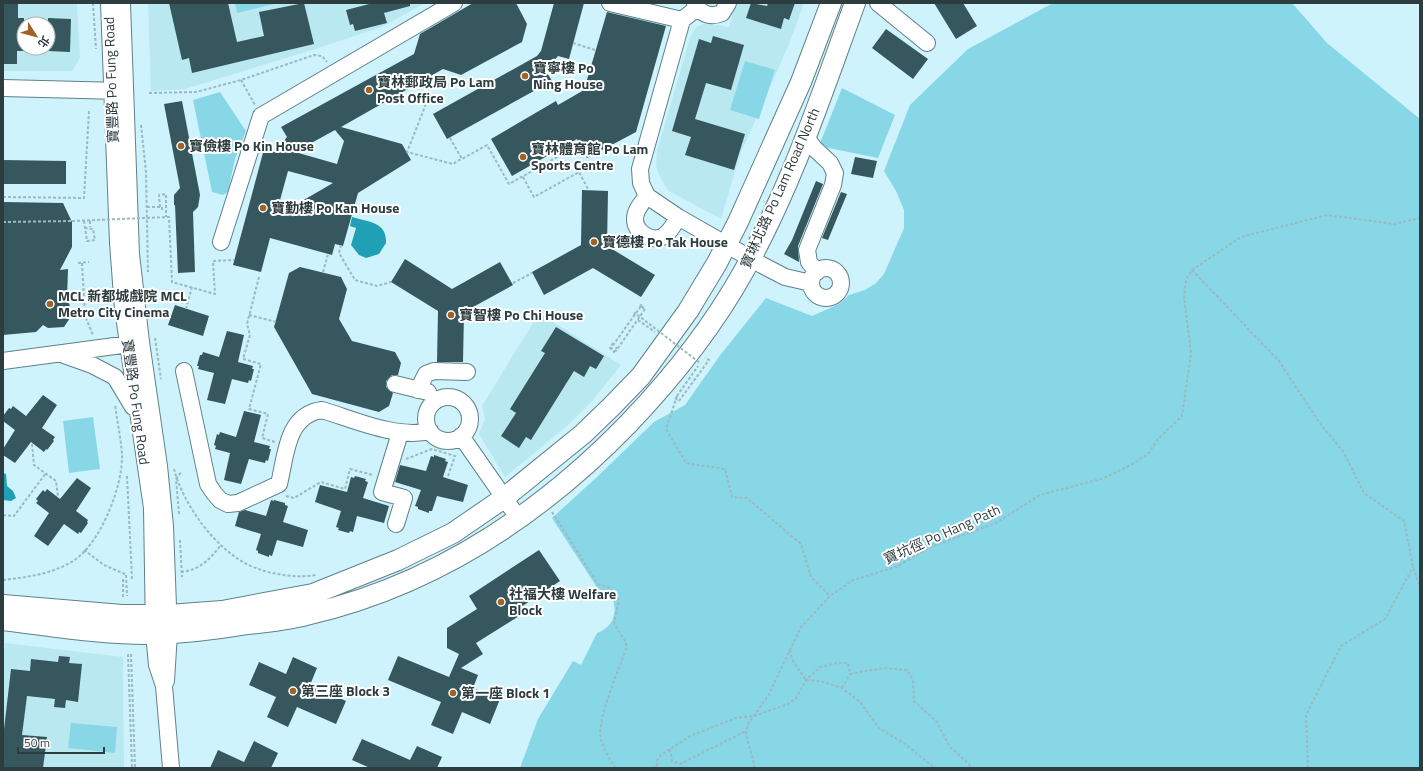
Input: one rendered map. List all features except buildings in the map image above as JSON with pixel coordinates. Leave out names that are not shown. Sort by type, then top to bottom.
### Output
[{"type":"main road","name":"寶琳北路 Po Lam Road North","points":[[3,620],[90,630],[161,624],[313,594],[398,560],[453,533],[504,498],[593,426],[641,376],[688,311],[727,244],[782,127],[831,3]]},
{"type":"main road","name":"寶琳北路 Po Lam Road North","points":[[3,604],[122,615],[161,624],[226,628],[304,616],[364,598],[435,569],[494,536],[519,519],[577,474],[657,394],[709,326],[751,259],[806,137],[855,3]]},
{"type":"street","name":"寶豐路 Po Fung Road","points":[[109,3],[131,247],[136,411],[152,508],[161,624]]},
{"type":"street","name":"寶豐路 Po Fung Road","points":[[118,91],[122,3]]},
{"type":"street","points":[[221,242],[261,116],[454,3]]},
{"type":"street","points":[[610,3],[682,20]]},
{"type":"street","points":[[728,3],[726,9],[716,15],[706,14],[696,5],[682,20],[640,169],[641,183],[647,196],[678,217],[785,277],[814,277],[807,250],[833,185],[835,173],[830,162],[814,148],[806,137]]},
{"type":"street","points":[[883,4],[927,43]]},
{"type":"street","points":[[5,87],[118,91]]},
{"type":"street","points":[[647,196],[639,207],[635,219],[639,231],[649,238],[662,237],[671,229],[678,217]]},
{"type":"street","name":"寶豐路 Po Fung Road","points":[[134,343],[163,495],[161,624]]},
{"type":"street","points":[[3,361],[134,343]]},
{"type":"street","points":[[62,354],[92,365],[115,377],[136,411]]},
{"type":"street","points":[[184,371],[208,484],[220,500],[228,504],[238,503],[279,484],[292,433],[295,426],[306,414],[322,410],[400,433],[422,433],[430,431]]},
{"type":"street","points":[[418,390],[426,374],[434,371],[467,372]]},
{"type":"street","points":[[395,384],[434,394],[439,399]]},
{"type":"street","points":[[453,397],[465,405],[468,411],[469,424],[461,436],[456,439],[443,440],[430,431],[427,425],[427,413],[439,399],[453,397]]},
{"type":"street","points":[[396,524],[404,498],[382,492],[400,433]]},
{"type":"street","points":[[461,436],[519,519]]},
{"type":"street","points":[[161,624],[157,666],[164,686],[171,768]]},
{"type":"path","points":[[92,3],[96,56]]},
{"type":"path","points":[[573,44],[596,50]]},
{"type":"path","points":[[149,93],[196,92],[241,80],[314,55],[322,56],[325,60]]},
{"type":"path","points":[[241,80],[261,116]]},
{"type":"path","points":[[426,104],[407,152],[453,164],[487,145],[509,184],[575,147]]},
{"type":"path","points":[[3,197],[84,198],[89,111]]},
{"type":"path","points":[[140,118],[146,172],[148,276]]},
{"type":"path","points":[[450,138],[462,159]]},
{"type":"path","points":[[522,176],[534,197],[579,172],[588,189]]},
{"type":"path","points":[[162,211],[159,195],[166,194],[166,217]]},
{"type":"path","points":[[147,207],[161,207]]},
{"type":"path","points":[[1420,218],[1394,224],[1327,215],[1241,237],[1192,270],[1279,361],[1321,424],[1343,451],[1364,494],[1404,521],[1413,567],[1420,587]]},
{"type":"path","points":[[3,222],[90,221],[170,217],[172,282],[215,294],[213,261],[234,260]]},
{"type":"path","points":[[84,221],[87,241],[94,240],[93,228],[86,228]]},
{"type":"path","points":[[90,221],[90,227]]},
{"type":"path","points":[[341,246],[339,253],[355,280],[377,286],[391,282]]},
{"type":"path","points":[[323,272],[328,254]]},
{"type":"path","points":[[78,263],[89,262]]},
{"type":"path","name":"寶坑徑 Po Hang Path","points":[[746,731],[748,724],[768,696],[789,648],[801,627],[810,615],[830,596],[853,580],[896,567],[930,548],[996,523],[1040,495],[1104,478],[1129,466],[1148,454],[1158,439],[1182,416],[1191,354],[1184,298],[1186,279],[1192,270]]},
{"type":"path","points":[[513,283],[532,273]]},
{"type":"path","points":[[186,309],[192,287]]},
{"type":"path","points":[[641,305],[644,308],[614,352],[610,348],[636,313],[641,305]]},
{"type":"path","points":[[641,306],[645,309],[616,351],[611,348],[636,313],[641,306]]},
{"type":"path","points":[[636,313],[639,316]]},
{"type":"path","points":[[636,313],[700,363]]},
{"type":"path","points":[[249,315],[276,322]]},
{"type":"path","points":[[638,320],[656,332]]},
{"type":"path","points":[[675,398],[679,401],[700,373],[709,360],[704,358]]},
{"type":"path","points":[[698,366],[675,398],[669,425],[666,429],[686,463],[725,469],[732,497],[747,498],[801,544],[810,577],[830,596]]},
{"type":"path","points":[[32,444],[34,465],[56,481],[58,496]]},
{"type":"path","points":[[179,517],[176,479],[182,471]]},
{"type":"path","points":[[3,515],[14,516],[46,473]]},
{"type":"path","points":[[126,476],[132,579]]},
{"type":"path","points":[[3,580],[42,575],[76,558],[84,550],[104,520],[118,485]]},
{"type":"path","points":[[549,508],[598,584],[610,588],[619,600],[614,623],[626,643],[626,649],[600,730],[601,741],[615,768]]},
{"type":"path","points":[[180,532],[182,577]]},
{"type":"path","points":[[181,572],[193,569],[205,563],[221,545]]},
{"type":"path","points":[[84,550],[104,565],[127,575],[127,596]]},
{"type":"path","points":[[1308,768],[1306,715],[1341,646],[1385,618],[1413,567]]},
{"type":"path","points":[[123,579],[124,598]]},
{"type":"path","points":[[789,648],[793,662],[806,680]]},
{"type":"path","points":[[129,654],[134,768]]},
{"type":"path","points":[[652,768],[657,767],[657,760],[661,754],[690,736],[736,718],[754,716],[788,704],[796,698],[806,680],[820,667],[837,663],[848,663],[850,674],[842,688]]},
{"type":"path","points":[[850,674],[884,668],[907,670],[913,680],[914,701],[937,722],[949,746],[973,768]]},
{"type":"path","points":[[806,680],[820,681],[842,688],[860,702],[879,728],[905,744],[935,768]]},
{"type":"path","points":[[670,749],[672,761],[680,764],[746,731],[755,768]]},
{"type":"shaded area","points":[[3,3],[77,3],[80,58],[72,71],[3,71]]},
{"type":"shaded area","points":[[148,3],[425,3],[382,27],[325,46],[185,89],[151,91]]},
{"type":"shaded area","points":[[235,3],[277,3],[237,13]]},
{"type":"shaded area","points":[[736,3],[804,3],[789,44],[740,155],[721,219],[669,191],[661,179],[656,167],[657,151],[690,38],[696,27],[706,23],[729,27]]},
{"type":"shaded area","points":[[1053,3],[1292,3],[1327,43],[1420,119],[1420,768],[520,768],[538,719],[573,661],[581,665],[597,633],[608,626],[614,617],[615,611],[613,599],[610,593],[598,589],[552,518],[654,422],[685,405],[721,354],[766,298],[812,316],[839,304],[849,295],[865,290],[876,283],[884,274],[904,228],[904,210],[896,191],[884,171],[910,105],[968,49]]},
{"type":"shaded area","points":[[745,61],[775,70],[759,119],[730,110]]},
{"type":"shaded area","points":[[842,88],[895,115],[878,158],[819,146]]},
{"type":"shaded area","points":[[220,92],[246,131],[235,159],[228,192],[223,195],[212,192],[193,100]]},
{"type":"shaded area","points":[[352,217],[376,224],[384,231],[386,243],[379,254],[366,258],[359,255],[351,245],[356,228],[350,226]]},
{"type":"shaded area","points":[[539,313],[621,365],[593,400],[567,426],[505,477],[479,434],[485,419],[482,406]]},
{"type":"shaded area","points":[[93,417],[100,469],[69,473],[63,421]]},
{"type":"shaded area","points":[[3,473],[6,474],[7,486],[13,491],[16,498],[11,501],[3,500]]},
{"type":"shaded area","points":[[5,643],[123,657],[124,768],[3,768],[3,660]]},
{"type":"shaded area","points":[[71,723],[117,727],[115,753],[68,748]]},
{"type":"place","name":"寶寧樓 Po Ning House","points":[[525,76]]},
{"type":"place","name":"寶林郵政局 Po Lam Post Office","points":[[369,90]]},
{"type":"place","name":"寶儉樓 Po Kin House","points":[[181,146]]},
{"type":"place","name":"寶林體育館 Po Lam Sports Centre","points":[[523,157]]},
{"type":"place","name":"寶勤樓 Po Kan House","points":[[263,208]]},
{"type":"place","name":"寶德樓 Po Tak House","points":[[594,242]]},
{"type":"place","name":"MCL 新都城戲院 MCL Metro City Cinema","points":[[50,304]]},
{"type":"place","name":"寶智樓 Po Chi House","points":[[451,315]]},
{"type":"place","name":"社福大樓 Welfare Block","points":[[501,602]]},
{"type":"place","name":"第三座 Block 3","points":[[293,691]]},
{"type":"place","name":"第一座 Block 1","points":[[453,693]]}]
